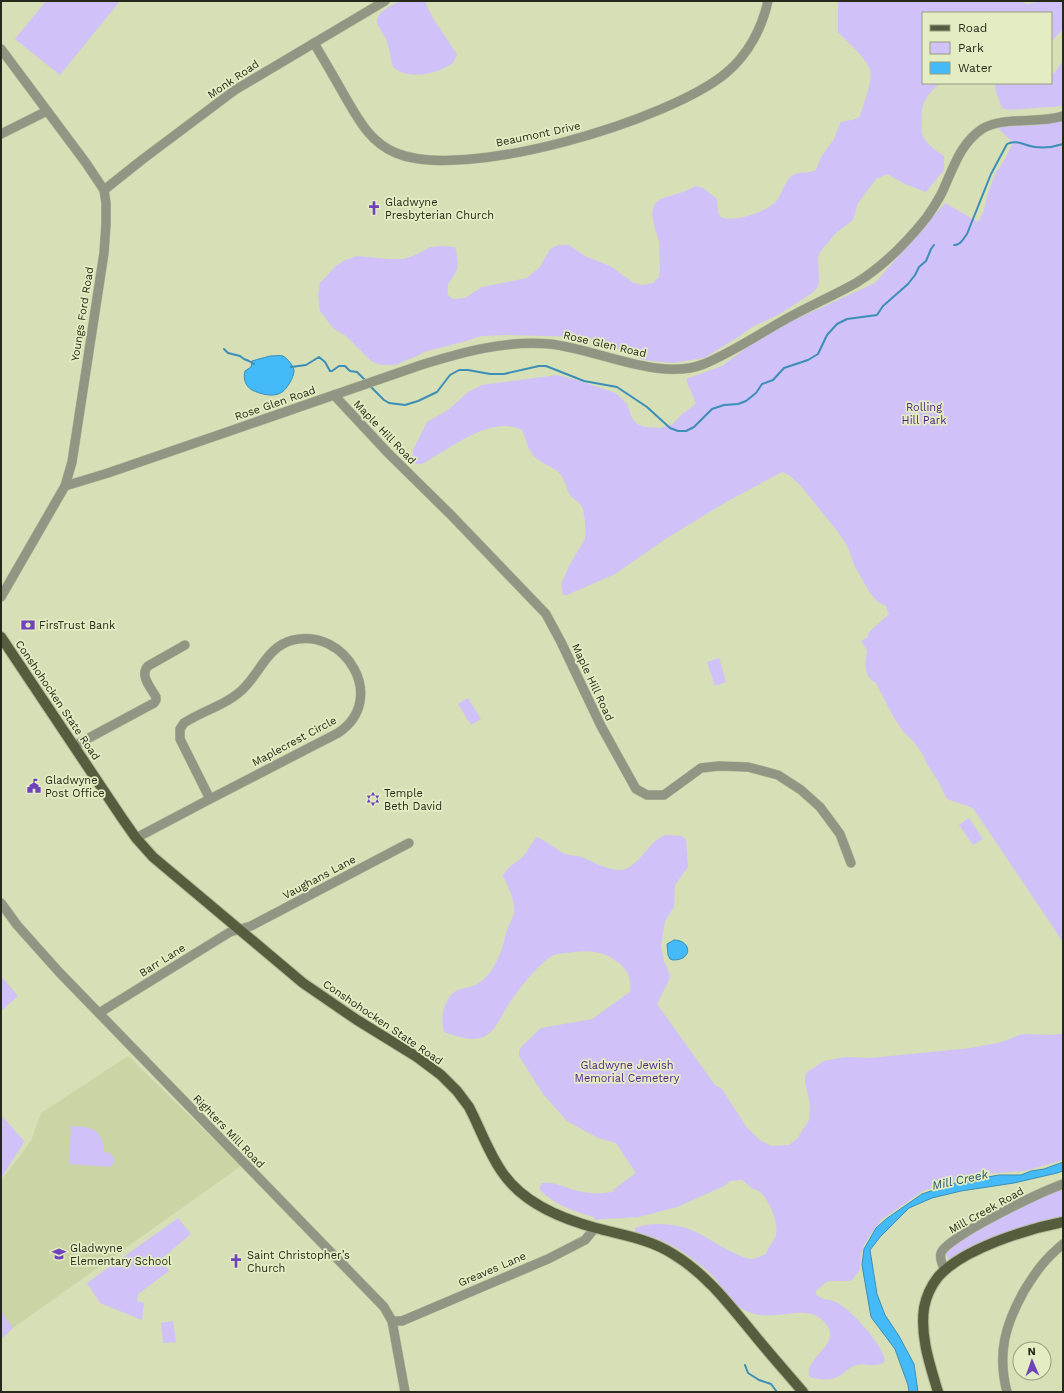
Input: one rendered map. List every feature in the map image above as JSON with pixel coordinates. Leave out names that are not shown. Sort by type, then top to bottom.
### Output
[{"type":"main road","name":"Conshohocken State Road","points":[[1,636],[136,838],[163,866],[303,982],[357,1020],[417,1057],[450,1083],[469,1107],[502,1172],[518,1190],[556,1214],[595,1228],[656,1245],[672,1253],[690,1265],[714,1286],[803,1392]]},
{"type":"main road","points":[[938,1392],[926,1348],[924,1336],[924,1317],[926,1300],[939,1277],[965,1257],[984,1247],[1031,1230],[1063,1222]]},
{"type":"street","name":"Monk Road","points":[[104,190],[235,90],[385,1]]},
{"type":"street","name":"Beaumont Drive","points":[[314,44],[362,125],[374,139],[395,153],[410,158],[432,161],[463,160],[527,150],[600,132],[660,110],[696,93],[719,78],[739,60],[760,28],[768,1]]},
{"type":"street","name":"Youngs Ford Road","points":[[1,49],[86,163],[104,190],[107,214],[104,253],[74,449],[65,486],[1,597]]},
{"type":"street","points":[[1,134],[47,110]]},
{"type":"street","name":"Rose Glen Road","points":[[65,486],[108,473],[380,378],[457,354],[488,347],[520,344],[565,346],[651,368],[666,370],[691,368],[702,365],[726,353],[788,317],[854,284],[877,269],[897,250],[926,217],[944,189],[955,162],[962,150],[972,137],[981,130],[997,123],[1063,116]]},
{"type":"street","name":"Maple Hill Road","points":[[334,395],[388,453],[451,515],[546,614],[558,634],[601,726],[636,789],[647,795],[664,795],[700,768],[719,766],[748,768],[778,775],[801,790],[820,807],[840,834],[851,863]]},
{"type":"street","name":"Maplecrest Circle","points":[[136,838],[338,733],[347,726],[358,711],[361,693],[358,676],[353,666],[345,657],[330,645],[318,640],[299,639],[286,642],[270,653],[248,684],[240,692],[184,723],[180,729],[180,739],[210,799]]},
{"type":"street","points":[[74,746],[154,703],[156,697],[145,678],[145,669],[185,645]]},
{"type":"street","name":"Vaughans Lane","points":[[239,929],[251,926],[409,843]]},
{"type":"street","name":"Righters Mill Road","points":[[1,904],[17,925],[59,972],[387,1311],[392,1322],[405,1392]]},
{"type":"street","name":"Barr Lane","points":[[99,1013],[230,932],[239,929]]},
{"type":"street","name":"Mill Creek Road","points":[[945,1271],[940,1255],[947,1246],[974,1227],[1063,1184]]},
{"type":"street","name":"Greaves Lane","points":[[392,1322],[402,1320],[548,1259],[585,1240],[595,1228]]},
{"type":"street","points":[[1007,1392],[1002,1369],[1002,1356],[1011,1316],[1040,1265],[1063,1244]]},
{"type":"shaded area","name":"Gladwyne Elementary School","points":[[128,1056],[241,1166],[13,1328],[1,1339],[1,1181],[31,1141],[41,1113]]},
{"type":"green space","points":[[46,1],[120,1],[60,75],[15,39]]},
{"type":"green space","points":[[402,1],[425,1],[436,22],[457,55],[453,63],[431,73],[415,75],[407,74],[393,67],[387,42],[377,21],[381,13],[394,4]]},
{"type":"green space","points":[[838,1],[1022,1],[1027,4],[1040,1],[1063,1],[1063,29],[1052,41],[1052,12],[922,12],[922,84],[939,84],[927,97],[923,106],[922,133],[923,137],[928,143],[944,156],[944,170],[926,192],[905,184],[887,174],[876,179],[858,203],[853,220],[836,233],[820,252],[818,257],[819,282],[817,288],[811,294],[778,315],[752,327],[704,358],[672,363],[644,360],[597,340],[585,337],[506,335],[481,336],[427,351],[395,365],[383,365],[370,360],[346,336],[333,328],[320,311],[318,294],[320,283],[336,266],[343,261],[357,256],[403,259],[431,247],[442,246],[455,247],[457,255],[457,269],[448,286],[448,295],[453,299],[465,298],[482,287],[527,278],[540,267],[550,249],[558,245],[569,245],[585,256],[610,266],[634,283],[642,285],[653,283],[659,277],[660,268],[659,242],[652,213],[654,205],[660,199],[683,192],[696,186],[703,188],[717,199],[718,213],[721,217],[736,219],[749,216],[769,207],[774,203],[792,176],[797,173],[816,170],[821,157],[834,139],[840,123],[860,116],[869,87],[871,75],[870,70],[861,55],[838,32]]},
{"type":"green space","points":[[1063,61],[1063,106],[1008,110],[1002,108],[996,92],[995,84],[1052,84],[1052,74],[1055,72]]},
{"type":"green space","name":"Rolling Hill Park","points":[[1063,119],[1063,942],[973,808],[947,799],[922,753],[903,731],[894,718],[876,683],[869,677],[866,668],[867,650],[861,641],[868,637],[868,633],[889,614],[886,606],[878,602],[870,593],[854,565],[848,547],[838,532],[801,486],[789,475],[782,472],[726,502],[667,538],[615,574],[567,595],[563,595],[561,584],[569,566],[585,539],[583,512],[581,505],[570,495],[560,473],[533,455],[529,449],[522,430],[502,426],[480,431],[424,463],[418,464],[412,462],[413,450],[427,422],[448,410],[468,392],[482,385],[557,375],[616,393],[627,404],[632,418],[637,424],[645,427],[660,428],[673,424],[682,414],[696,404],[686,379],[722,366],[768,332],[875,283],[945,203],[978,222],[984,210],[988,193],[996,172],[1013,143],[997,127],[1038,125]]},
{"type":"green space","points":[[719,658],[726,682],[715,686],[707,662]]},
{"type":"green space","points":[[468,698],[481,719],[471,725],[458,704]]},
{"type":"green space","points":[[969,818],[983,839],[973,845],[959,825]]},
{"type":"green space","name":"Gladwyne Jewish Memorial Cemetery","points":[[665,835],[682,836],[686,840],[688,867],[675,885],[674,907],[665,921],[661,946],[664,961],[670,975],[657,1004],[715,1085],[722,1089],[747,1128],[760,1140],[771,1146],[789,1145],[797,1139],[809,1120],[810,1104],[805,1077],[807,1072],[824,1061],[845,1057],[870,1058],[971,1048],[1002,1042],[1019,1035],[1026,1034],[1063,1034],[1063,1160],[1025,1171],[982,1174],[961,1178],[923,1191],[881,1220],[864,1245],[861,1255],[860,1270],[852,1280],[829,1281],[816,1291],[816,1294],[820,1297],[836,1302],[850,1312],[873,1337],[883,1354],[885,1361],[879,1365],[855,1366],[841,1375],[830,1379],[810,1377],[809,1371],[811,1365],[829,1341],[830,1334],[828,1327],[821,1319],[812,1314],[803,1313],[759,1315],[736,1306],[711,1274],[690,1257],[679,1249],[663,1241],[635,1232],[635,1228],[642,1226],[658,1224],[674,1225],[696,1232],[745,1258],[753,1259],[766,1254],[776,1235],[777,1230],[775,1218],[767,1200],[763,1195],[742,1180],[730,1181],[724,1186],[677,1207],[635,1218],[595,1220],[594,1217],[572,1210],[558,1203],[540,1190],[542,1183],[547,1183],[556,1184],[587,1193],[614,1192],[613,1190],[636,1173],[616,1143],[598,1138],[567,1121],[543,1094],[519,1056],[519,1051],[522,1046],[541,1028],[592,1019],[630,992],[628,974],[620,964],[607,956],[591,952],[581,951],[554,955],[526,980],[496,1025],[488,1034],[481,1038],[470,1039],[444,1032],[443,1013],[451,995],[454,992],[479,983],[487,976],[497,961],[504,943],[506,932],[514,914],[513,899],[503,876],[507,869],[526,853],[537,837],[565,854],[578,856],[604,867],[618,870],[631,866],[655,841]]},
{"type":"green space","points":[[1,976],[18,996],[1,1011]]},
{"type":"green space","points":[[1,1115],[24,1141],[1,1178]]},
{"type":"green space","points":[[71,1126],[85,1127],[95,1130],[101,1138],[104,1152],[110,1153],[114,1158],[114,1163],[110,1167],[69,1164]]},
{"type":"green space","points":[[1063,1188],[1063,1218],[950,1260],[945,1254],[971,1233],[986,1224]]},
{"type":"green space","points":[[178,1218],[191,1234],[161,1259],[169,1271],[138,1294],[137,1301],[144,1303],[142,1320],[100,1303],[87,1283]]},
{"type":"green space","points":[[1,1311],[13,1328],[1,1339]]},
{"type":"green space","points":[[173,1321],[176,1342],[163,1343],[161,1323]]},
{"type":"water","points":[[270,356],[283,356],[290,362],[294,371],[292,379],[286,388],[279,394],[275,395],[263,394],[252,390],[246,384],[244,379],[245,371],[251,367],[252,361]]},
{"type":"water","points":[[674,940],[684,943],[688,950],[684,957],[673,960],[670,959],[668,955],[667,944]]},
{"type":"water","points":[[1063,1162],[1063,1171],[1057,1173],[1014,1183],[961,1191],[932,1198],[909,1208],[880,1237],[870,1250],[877,1294],[885,1315],[899,1336],[914,1364],[918,1392],[909,1392],[908,1385],[895,1349],[871,1317],[862,1265],[864,1249],[876,1228],[886,1219],[922,1194],[955,1183],[999,1175],[1021,1175]]},
{"type":"waterway","points":[[954,245],[960,243],[967,234],[991,174],[1007,144],[1017,142],[1042,147],[1053,147],[1063,144]]},
{"type":"waterway","points":[[370,386],[389,403],[405,405],[437,392],[450,375],[459,370],[490,374],[504,374],[539,366],[546,366],[584,381],[617,387],[647,407],[670,428],[678,431],[686,431],[694,427],[712,409],[746,401],[756,393],[762,384],[773,380],[784,368],[808,360],[818,354],[827,335],[837,324],[847,319],[877,315],[883,306],[908,284],[919,267],[926,261],[934,245]]},
{"type":"waterway","points":[[224,349],[228,353],[240,356],[254,364]]},
{"type":"waterway","points":[[291,367],[306,365],[319,357],[325,362],[330,371],[339,366],[345,366],[350,371],[357,372],[366,381]]},
{"type":"waterway","points":[[745,1365],[748,1373],[759,1380],[771,1384],[777,1392]]},
{"type":"place","name":"Gladwyne Presbyterian Church","points":[[374,208]]},
{"type":"place","name":"FirsTrust Bank","points":[[28,625]]},
{"type":"place","name":"Gladwyne Post Office","points":[[34,786]]},
{"type":"place","name":"Temple Beth David","points":[[373,799]]},
{"type":"place","name":"Gladwyne Elementary School","points":[[59,1254]]},
{"type":"place","name":"Saint Christopher’s Church","points":[[236,1261]]},
{"type":"water label","name":"Mill Creek","points":[[960,1180]]}]
